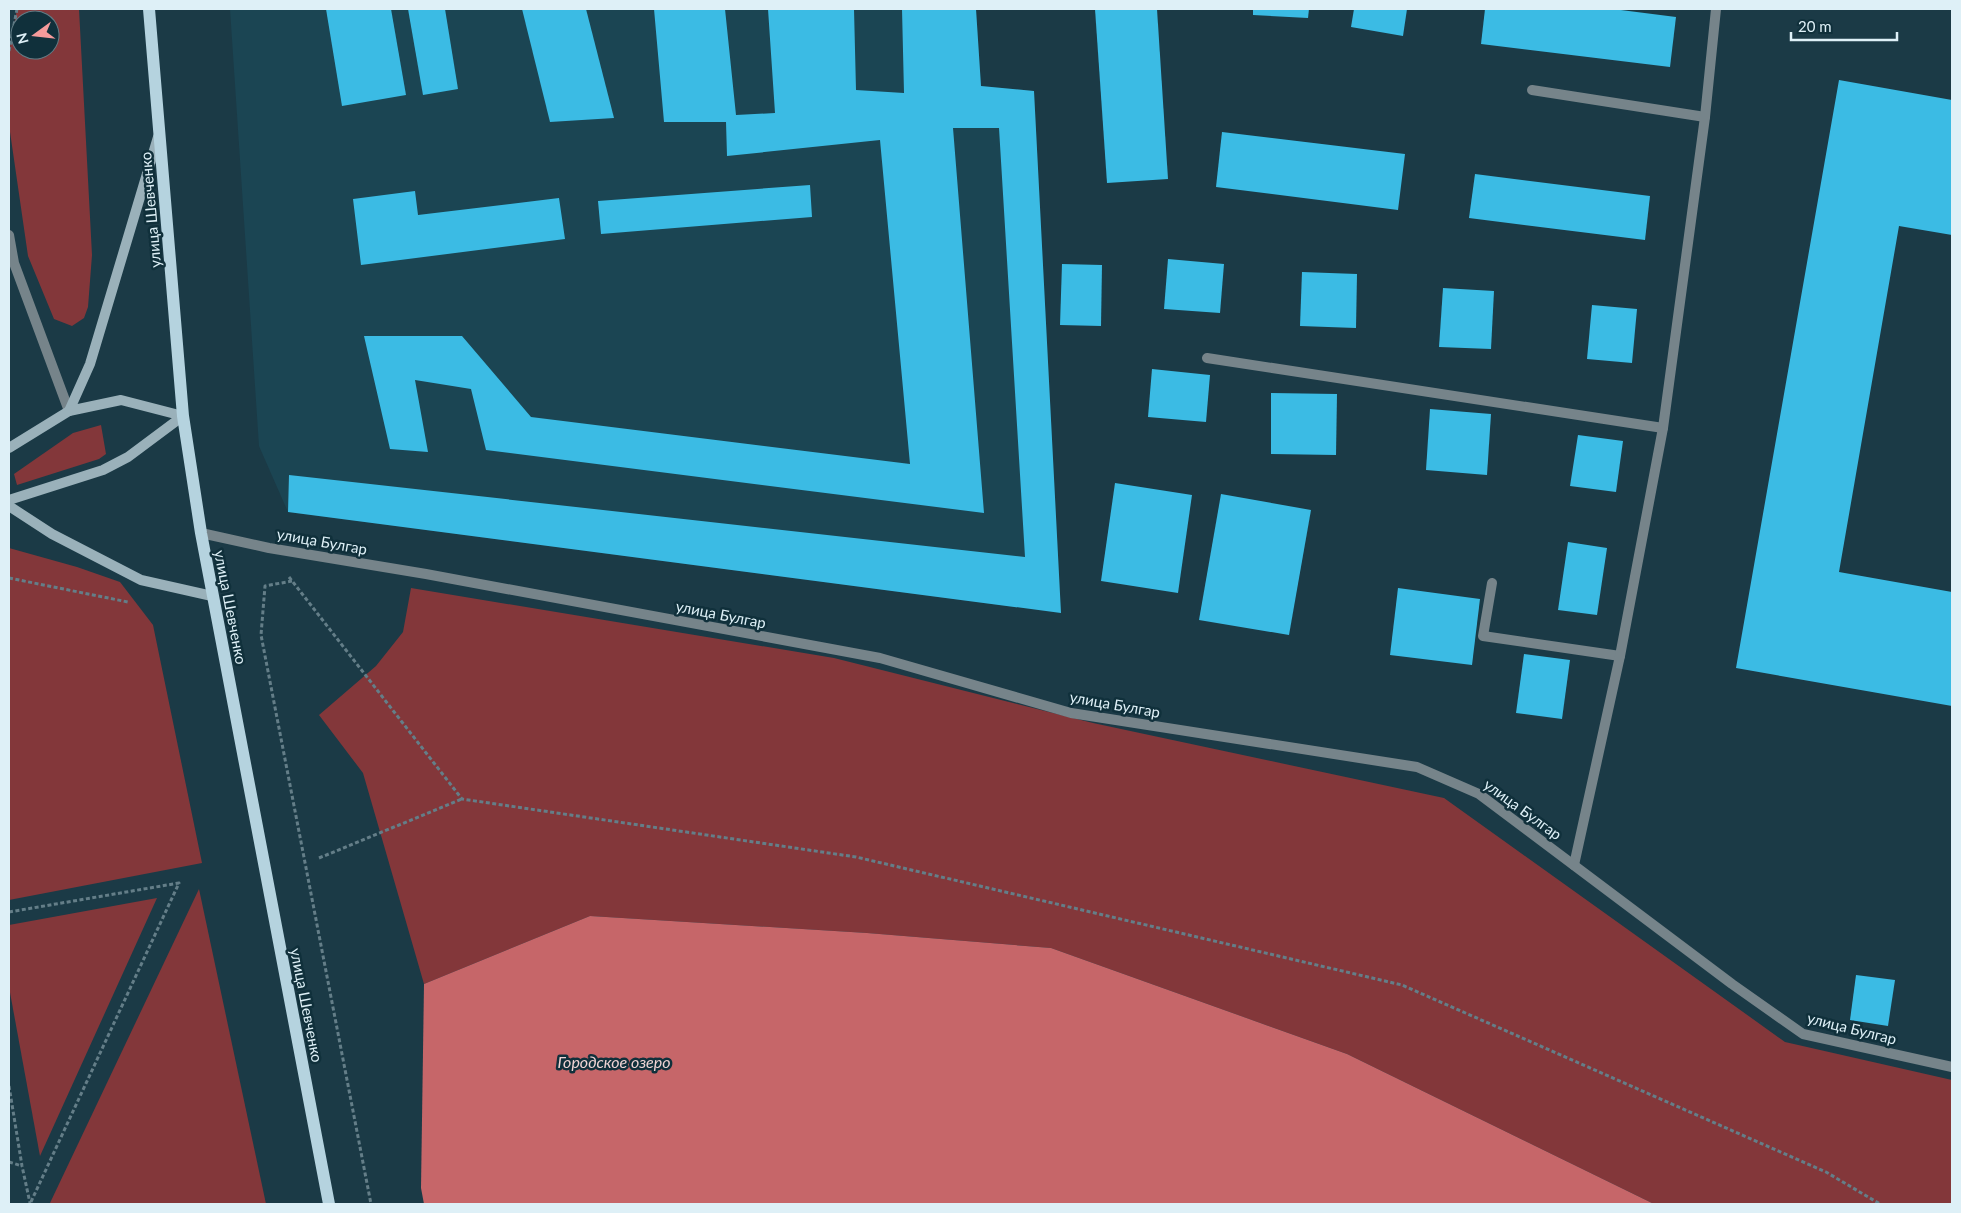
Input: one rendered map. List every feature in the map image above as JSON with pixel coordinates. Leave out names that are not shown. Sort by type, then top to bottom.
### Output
[{"type":"main road","name":"улица Шевченко","points":[[149,9],[183,416],[200,533],[329,1204]]},
{"type":"street","points":[[1574,865],[1620,656],[1663,428],[1705,117],[1716,9]]},
{"type":"street","points":[[1532,90],[1705,117]]},
{"type":"street","points":[[69,411],[90,364],[160,131]]},
{"type":"street","points":[[9,236],[11,262],[69,411]]},
{"type":"street","points":[[1207,358],[1663,428]]},
{"type":"street","points":[[9,448],[69,411],[121,400],[183,416]]},
{"type":"street","points":[[9,500],[103,470],[128,457],[183,416]]},
{"type":"street","points":[[9,506],[52,534],[141,580],[212,596]]},
{"type":"street","name":"улица Булгар","points":[[200,533],[269,548],[436,576],[880,658],[1071,713],[1417,768],[1479,794],[1732,984],[1803,1034],[1952,1067]]},
{"type":"street","points":[[1492,583],[1483,636],[1620,656]]},
{"type":"path","points":[[9,51],[18,9]]},
{"type":"path","points":[[269,548],[292,581],[462,799]]},
{"type":"path","points":[[9,578],[131,603]]},
{"type":"path","points":[[292,581],[266,586],[261,635],[371,1204]]},
{"type":"path","points":[[320,858],[462,799],[856,857],[1402,985],[1826,1172],[1880,1204]]},
{"type":"path","points":[[9,912],[179,883],[30,1204]]},
{"type":"path","points":[[9,1086],[30,1204]]},
{"type":"path","points":[[9,1162],[22,1166]]},
{"type":"shaded area","points":[[17,9],[79,9],[92,255],[88,307],[84,318],[72,326],[54,319],[28,256],[9,125],[10,46],[10,60],[60,60],[60,10]]},
{"type":"shaded area","points":[[230,9],[976,9],[981,86],[1034,91],[1061,613],[288,512],[259,446]]},
{"type":"shaded area","points":[[101,425],[106,454],[99,459],[17,485],[14,474],[73,433]]},
{"type":"shaded area","points":[[9,548],[77,567],[120,582],[153,625],[202,863],[9,900]]},
{"type":"shaded area","points":[[411,588],[834,658],[1093,723],[1444,798],[1785,1042],[1952,1080],[1952,1204],[1654,1204],[1347,1054],[1051,948],[867,933],[590,916],[424,984],[363,773],[319,715],[376,666],[403,632]]},
{"type":"shaded area","points":[[199,889],[266,1204],[50,1204],[50,1203]]},
{"type":"shaded area","points":[[157,898],[40,1156],[9,987],[9,925]]},
{"type":"water","name":"Городское озеро","points":[[590,916],[867,933],[1051,948],[1347,1054],[1654,1204],[424,1204],[421,1188],[424,984]]},
{"type":"building","points":[[326,9],[391,9],[406,95],[342,106]]},
{"type":"building","points":[[408,9],[445,9],[458,89],[423,95]]},
{"type":"building","points":[[522,9],[586,9],[614,118],[550,122]]},
{"type":"building","points":[[654,9],[725,9],[736,115],[775,113],[768,9],[854,9],[856,90],[904,93],[902,9],[976,9],[981,86],[1034,91],[1061,613],[288,512],[289,475],[1025,557],[999,128],[953,128],[984,513],[486,450],[471,389],[415,380],[428,452],[390,449],[364,336],[462,336],[531,417],[910,464],[880,140],[727,156],[726,122],[664,122]]},
{"type":"building","points":[[1095,9],[1157,9],[1168,179],[1107,183]]},
{"type":"building","points":[[1253,9],[1309,9],[1308,18],[1253,15]]},
{"type":"building","points":[[1354,9],[1407,9],[1403,36],[1351,27]]},
{"type":"building","points":[[1485,9],[1613,9],[1676,17],[1670,67],[1481,44]]},
{"type":"building","points":[[1839,80],[1952,100],[1952,235],[1899,226],[1839,572],[1952,592],[1952,706],[1736,668]]},
{"type":"building","points":[[1222,132],[1405,154],[1398,210],[1216,187]]},
{"type":"building","points":[[1475,174],[1650,196],[1645,240],[1469,218]]},
{"type":"building","points":[[810,185],[812,217],[601,234],[598,201]]},
{"type":"building","points":[[415,191],[418,215],[559,198],[565,239],[361,265],[353,199]]},
{"type":"building","points":[[1168,259],[1224,264],[1220,313],[1164,309]]},
{"type":"building","points":[[1062,264],[1102,265],[1101,326],[1060,325]]},
{"type":"building","points":[[1302,272],[1357,274],[1356,328],[1300,326]]},
{"type":"building","points":[[1443,288],[1494,291],[1491,349],[1439,347]]},
{"type":"building","points":[[1592,305],[1637,309],[1632,363],[1587,359]]},
{"type":"building","points":[[1152,369],[1210,375],[1206,422],[1148,417]]},
{"type":"building","points":[[1271,393],[1337,394],[1336,455],[1271,454]]},
{"type":"building","points":[[1430,409],[1491,414],[1487,475],[1426,470]]},
{"type":"building","points":[[1578,435],[1623,441],[1616,492],[1570,486]]},
{"type":"building","points":[[1115,483],[1192,495],[1178,593],[1101,581]]},
{"type":"building","points":[[1221,494],[1311,510],[1289,635],[1199,620]]},
{"type":"building","points":[[1568,542],[1607,548],[1597,615],[1558,610]]},
{"type":"building","points":[[1398,588],[1480,599],[1472,665],[1390,655]]},
{"type":"building","points":[[1524,654],[1570,660],[1562,719],[1516,713]]},
{"type":"building","points":[[1856,975],[1895,980],[1888,1026],[1850,1020]]}]
